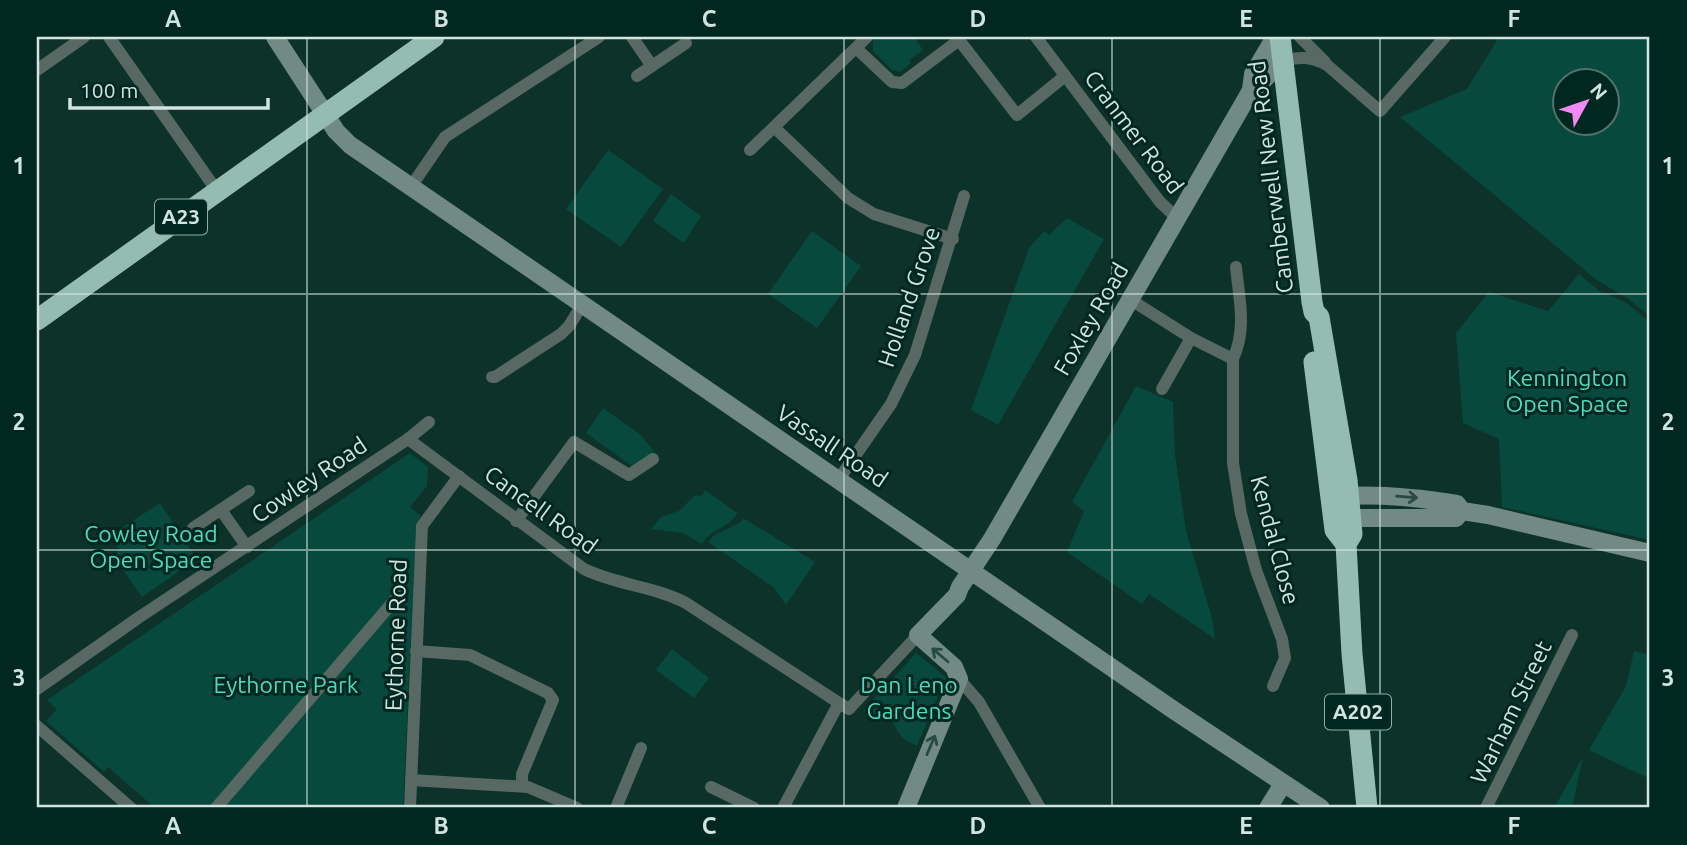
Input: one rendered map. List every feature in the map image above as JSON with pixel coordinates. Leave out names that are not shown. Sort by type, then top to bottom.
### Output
[{"type":"highway","name":"A23","points":[[37,320],[434,37]]},
{"type":"highway","name":"Camberwell New Road","points":[[1278,37],[1314,312],[1310,317],[1321,428],[1343,508],[1335,530],[1346,544],[1352,654],[1367,808]]},
{"type":"street","points":[[37,70],[84,37]]},
{"type":"street","points":[[109,37],[217,191]]},
{"type":"street","name":"Vassall Road","points":[[275,37],[336,131],[350,145],[839,479],[967,578],[1321,808]]},
{"type":"street","points":[[410,188],[445,138],[599,37]]},
{"type":"street","points":[[632,37],[652,66]]},
{"type":"street","points":[[751,149],[867,37]]},
{"type":"street","name":"Cranmer Road","points":[[1036,37],[1153,193],[1176,217]]},
{"type":"street","name":"Foxley Road","points":[[918,635],[957,595],[992,539],[1251,90],[1253,74],[1278,37]]},
{"type":"street","points":[[1300,37],[1322,56],[1327,65]]},
{"type":"street","points":[[1283,60],[1308,56],[1327,65],[1380,111],[1446,37]]},
{"type":"street","points":[[856,48],[892,82],[902,83],[959,40],[1017,115],[1065,76]]},
{"type":"street","points":[[637,76],[686,43]]},
{"type":"street","name":"Foxley Road","points":[[1251,90],[1260,85],[1269,72],[1283,60]]},
{"type":"street","points":[[774,127],[856,204],[874,214],[953,239]]},
{"type":"street","name":"Holland Grove","points":[[839,479],[891,404],[915,355],[953,239],[964,195]]},
{"type":"street","name":"Kendal Close","points":[[1236,267],[1242,323],[1240,343],[1233,359],[1233,463],[1241,514],[1256,570],[1282,639],[1285,659],[1273,686]]},
{"type":"street","points":[[1131,300],[1191,338],[1233,359]]},
{"type":"street","points":[[492,377],[561,334],[582,305]]},
{"type":"street","points":[[1161,389],[1191,338]]},
{"type":"street","name":"Cowley Road","points":[[37,689],[408,439],[429,422]]},
{"type":"street","name":"Cancell Road","points":[[408,439],[584,569],[615,582],[663,593],[686,603],[839,703]]},
{"type":"street","points":[[516,521],[574,442],[629,475],[653,459]]},
{"type":"street","name":"Eythorne Road","points":[[410,808],[422,526],[459,476]]},
{"type":"street","points":[[193,528],[249,491]]},
{"type":"street","points":[[1343,508],[1455,519],[1462,512],[1650,553]]},
{"type":"street","points":[[222,510],[247,547]]},
{"type":"street","points":[[216,808],[399,595]]},
{"type":"street","points":[[783,808],[839,703],[849,709],[918,635],[954,667],[959,679],[979,702],[1040,808]]},
{"type":"street","name":"Warham Street","points":[[1486,808],[1572,635]]},
{"type":"street","points":[[416,651],[470,654],[552,697],[553,701],[522,774],[522,786]]},
{"type":"street","points":[[906,808],[959,679]]},
{"type":"street","points":[[37,726],[131,808]]},
{"type":"street","points":[[616,808],[641,748]]},
{"type":"street","points":[[411,780],[522,786],[551,803],[577,808]]},
{"type":"street","points":[[1268,808],[1283,784]]},
{"type":"street","points":[[711,787],[754,808]]},
{"type":"green space","points":[[877,37],[914,37],[923,50],[909,60],[911,63],[900,72],[892,70],[873,51],[873,40]]},
{"type":"green space","points":[[1499,37],[1650,37],[1650,316],[1598,281],[1400,117],[1467,89]]},
{"type":"green space","points":[[608,150],[663,189],[621,247],[566,209]]},
{"type":"green space","points":[[671,194],[701,216],[684,243],[653,221]]},
{"type":"green space","points":[[1067,218],[1104,239],[998,425],[971,410],[1029,248],[1044,231],[1049,235]]},
{"type":"green space","points":[[812,231],[861,266],[817,328],[768,294]]},
{"type":"green space","name":"Kennington Open Space","points":[[1579,274],[1600,291],[1627,303],[1650,322],[1650,540],[1502,507],[1499,439],[1463,423],[1456,333],[1489,292],[1548,311]]},
{"type":"green space","points":[[1136,386],[1173,402],[1175,455],[1186,531],[1212,618],[1215,639],[1149,594],[1142,604],[1067,552],[1084,511],[1072,502]]},
{"type":"green space","points":[[603,408],[642,436],[654,452],[632,466],[586,433]]},
{"type":"green space","name":"Eythorne Park","points":[[410,453],[428,467],[427,486],[410,507],[421,516],[416,527],[403,808],[155,808],[108,767],[104,772],[46,721],[57,709],[47,700]]},
{"type":"green space","points":[[705,490],[737,513],[702,544],[683,533],[651,529],[661,517],[679,511],[695,495],[702,496]]},
{"type":"green space","name":"Cowley Road Open Space","points":[[160,503],[197,559],[142,597],[114,557],[119,549],[109,536]]},
{"type":"green space","points":[[743,518],[815,562],[786,605],[773,587],[708,542],[713,536],[741,522]]},
{"type":"green space","points":[[672,649],[709,678],[694,698],[656,670]]},
{"type":"green space","points":[[1634,651],[1650,655],[1650,779],[1589,750],[1626,686]]},
{"type":"green space","name":"Dan Leno Gardens","points":[[916,653],[946,677],[917,746],[903,738],[887,716],[877,714],[869,717],[863,711]]},
{"type":"green space","points":[[1583,757],[1572,808],[1554,808]]}]
